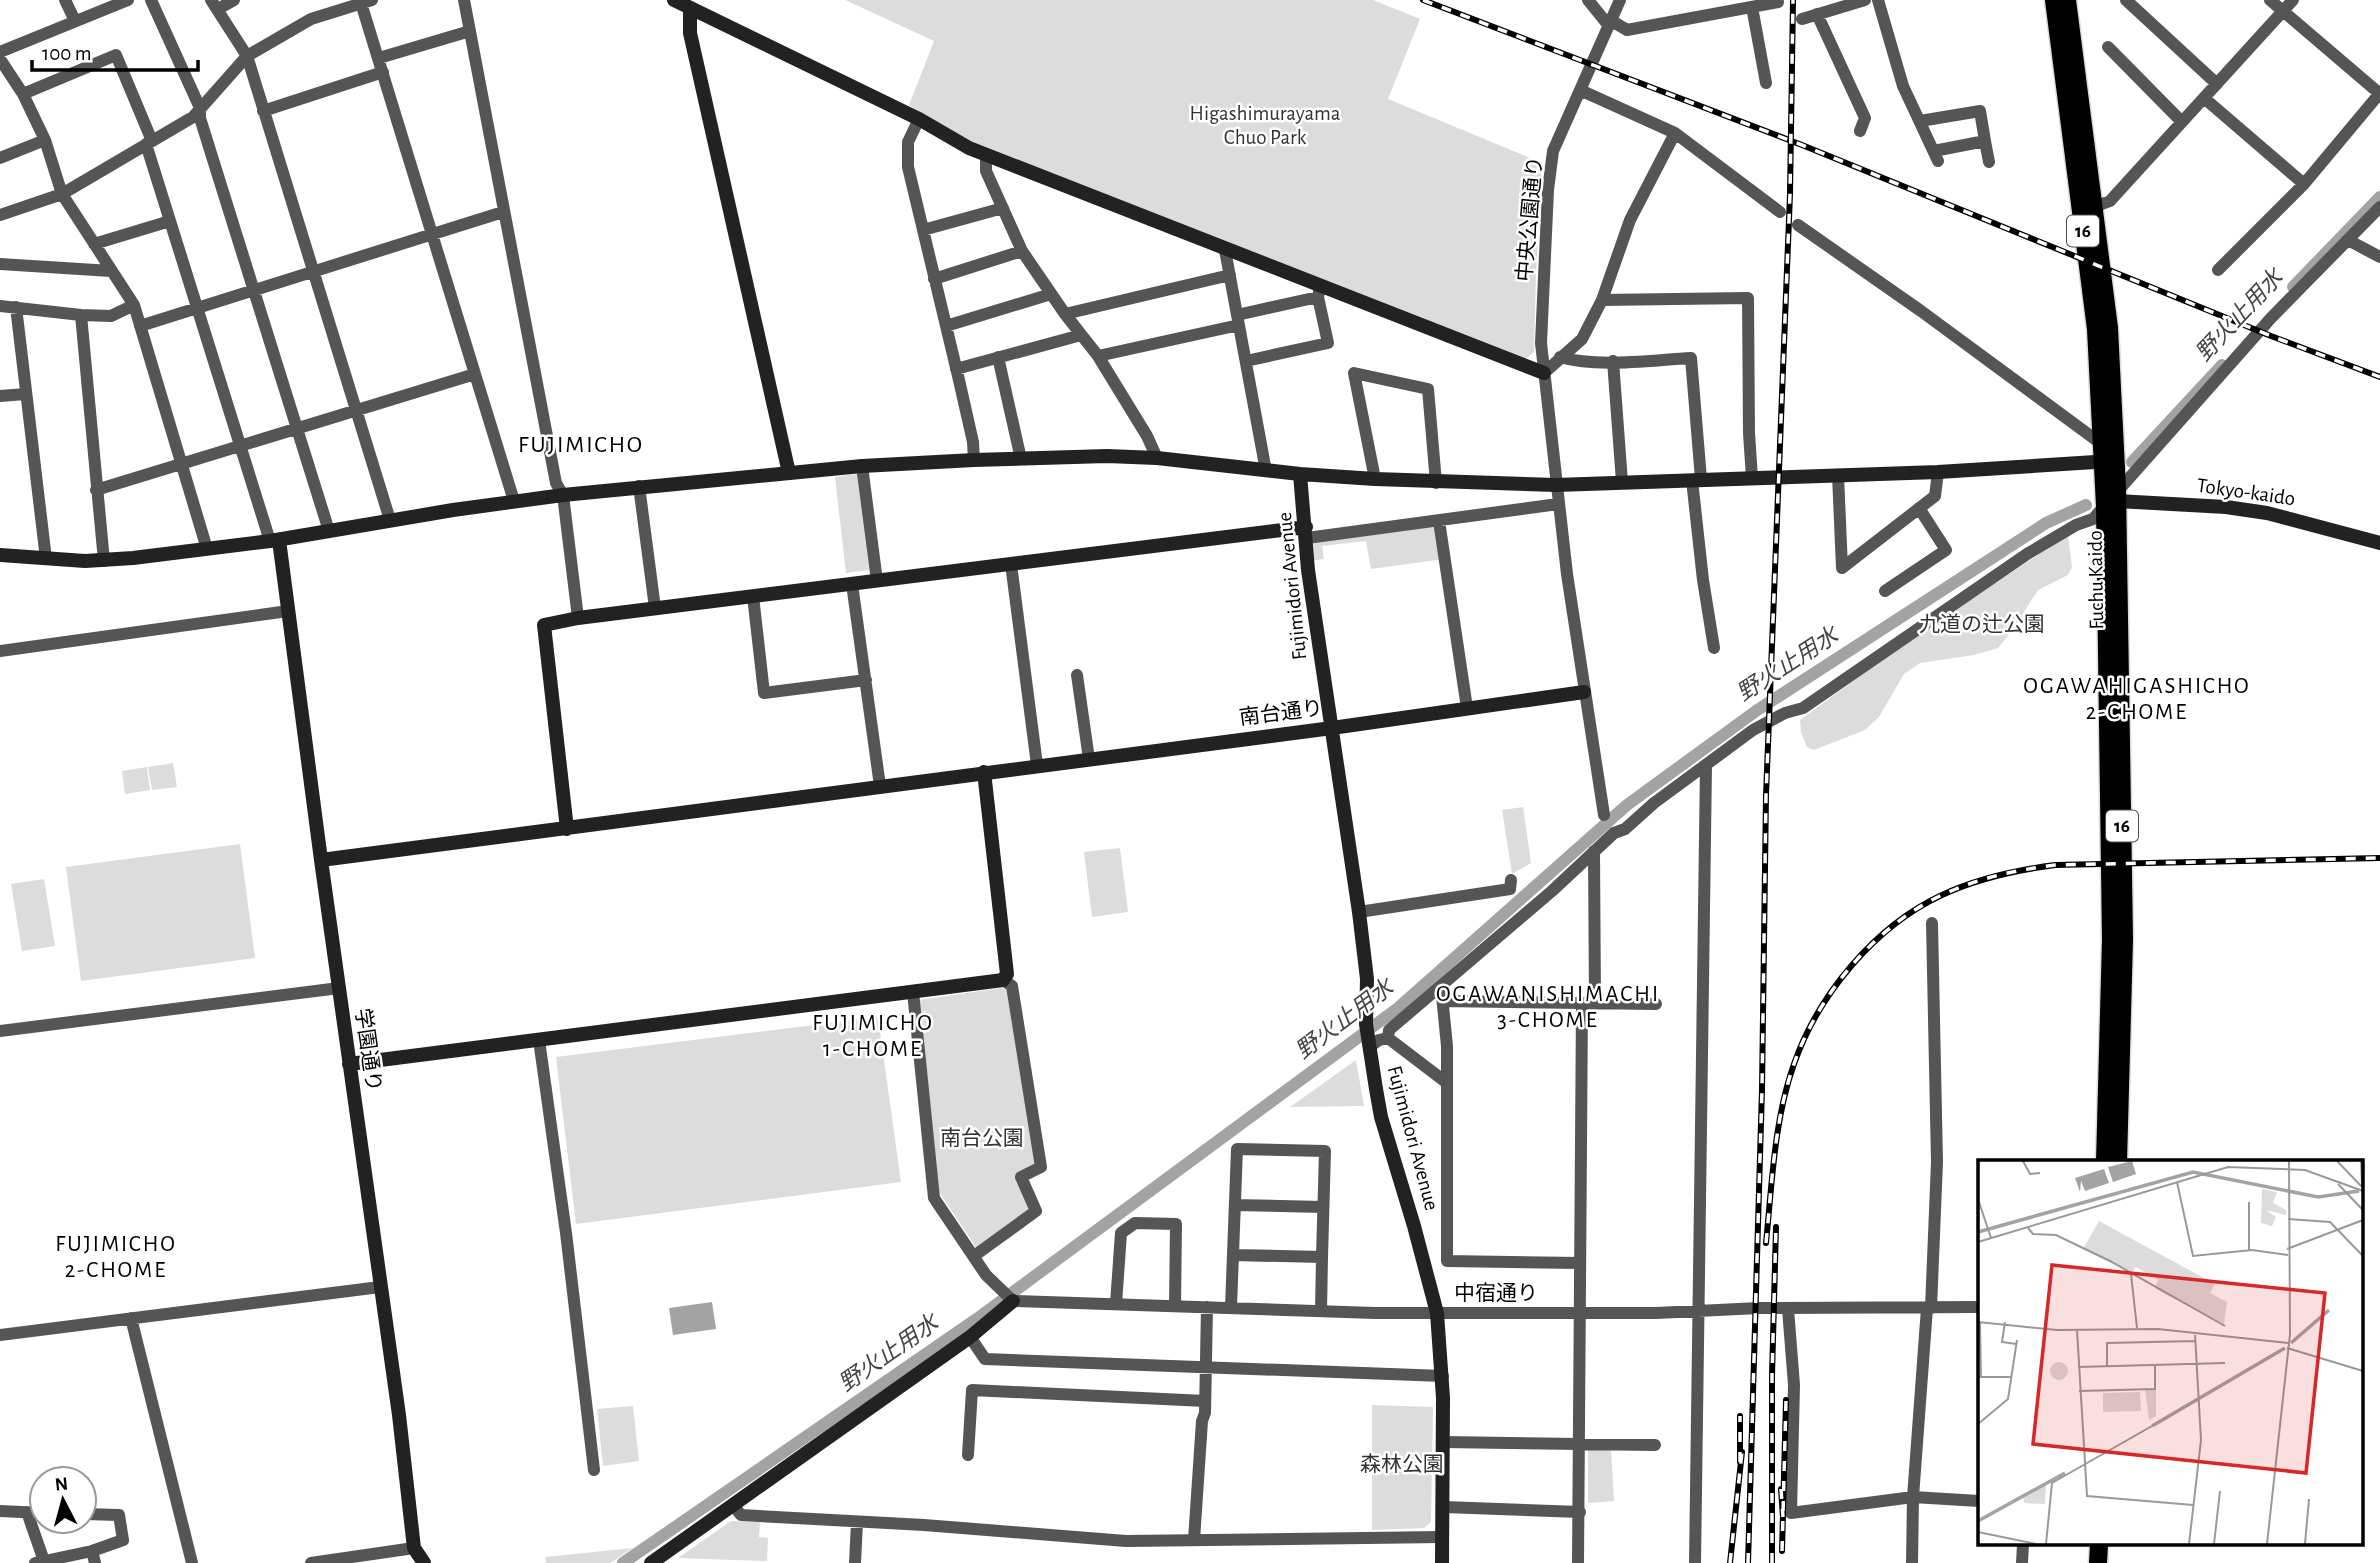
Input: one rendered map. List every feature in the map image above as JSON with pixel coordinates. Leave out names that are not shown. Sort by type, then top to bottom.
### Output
[{"type":"main road","name":"Fuchu Kaido","points":[[2054,0],[2087,210]]},
{"type":"main road","name":"Fuchu Kaido","points":[[2067,0],[2113,499],[2124,939],[2118,1160]]},
{"type":"main road","name":"Fuchu Kaido","points":[[2105,1160],[2111,940],[2113,499]]},
{"type":"street","points":[[65,0],[75,22]]},
{"type":"street","points":[[0,52],[128,0]]},
{"type":"street","points":[[150,0],[200,108],[200,118],[329,531]]},
{"type":"street","points":[[234,0],[215,5],[247,56],[390,520]]},
{"type":"street","points":[[464,0],[556,484],[563,495],[578,618]]},
{"type":"street","points":[[674,0],[919,119],[969,148],[1225,250],[1319,292],[1544,373],[1582,339],[1602,300],[1630,220],[1675,133]]},
{"type":"street","points":[[1588,0],[1608,28],[1627,30],[1779,2]]},
{"type":"street","name":"中央公園通り","points":[[1604,815],[1558,504],[1541,343],[1548,190],[1553,151],[1620,0]]},
{"type":"street","points":[[1802,19],[1865,0]]},
{"type":"street","points":[[1878,0],[1903,86],[1936,156],[1985,141]]},
{"type":"street","points":[[2126,0],[2217,84]]},
{"type":"street","points":[[2218,270],[2304,184],[2380,93],[2270,0]]},
{"type":"street","points":[[2087,210],[2110,201],[2293,0]]},
{"type":"street","points":[[0,215],[62,194],[149,143],[192,117],[247,56],[312,19],[365,1],[383,72],[514,501]]},
{"type":"street","points":[[1752,7],[1766,83]]},
{"type":"street","points":[[690,8],[690,33],[789,473]]},
{"type":"street","points":[[1817,14],[1865,118],[1860,131]]},
{"type":"street","points":[[379,58],[470,32]]},
{"type":"street","points":[[2108,47],[2182,122]]},
{"type":"street","points":[[23,94],[116,55],[149,143],[170,221],[241,446],[275,540]]},
{"type":"street","points":[[0,60],[23,94],[45,139],[62,194],[134,305],[207,549]]},
{"type":"street","points":[[263,111],[383,72]]},
{"type":"street","points":[[1580,90],[1675,133],[1780,212]]},
{"type":"street","points":[[2204,98],[2304,184]]},
{"type":"street","points":[[1920,121],[1980,111],[1989,162]]},
{"type":"street","points":[[919,119],[908,142],[908,167],[973,442],[974,460]]},
{"type":"street","points":[[0,158],[45,139]]},
{"type":"street","points":[[986,154],[986,171],[1022,251],[1065,314],[1098,356],[1147,436],[1157,458]]},
{"type":"street","points":[[1388,1038],[1389,1030],[1552,891],[1614,833],[1625,829],[1654,803],[1753,730],[1785,713],[1804,708],[1970,592],[2076,525],[2093,519],[2272,318],[2380,207]]},
{"type":"street","points":[[923,230],[1003,208]]},
{"type":"street","points":[[140,326],[503,212]]},
{"type":"street","points":[[94,244],[170,221]]},
{"type":"street","points":[[1798,225],[1921,311],[2109,455]]},
{"type":"street","points":[[2348,240],[2380,257]]},
{"type":"street","points":[[1225,250],[1266,471]]},
{"type":"street","points":[[934,279],[1022,251]]},
{"type":"street","points":[[0,264],[111,271]]},
{"type":"street","points":[[1065,314],[1230,275]]},
{"type":"street","points":[[1098,356],[1238,320],[1319,292]]},
{"type":"street","points":[[1246,361],[1328,343],[1319,292]]},
{"type":"street","points":[[946,326],[1051,294]]},
{"type":"street","points":[[1602,300],[1748,298],[1752,478]]},
{"type":"street","points":[[0,306],[111,316],[134,305]]},
{"type":"street","points":[[16,307],[46,559]]},
{"type":"street","points":[[81,315],[104,561]]},
{"type":"street","points":[[956,369],[1081,335]]},
{"type":"street","points":[[1560,357],[1573,361],[1691,358],[1703,580],[1714,648]]},
{"type":"street","points":[[998,358],[1021,459]]},
{"type":"street","points":[[1613,361],[1622,482]]},
{"type":"street","points":[[1375,479],[1354,373],[1428,389],[1436,482]]},
{"type":"street","points":[[96,490],[475,374]]},
{"type":"street","points":[[0,396],[25,394]]},
{"type":"street","points":[[0,555],[104,561],[275,540],[514,501],[639,486],[862,466],[974,460],[1157,458],[1300,474],[1436,482],[1556,485],[1938,472],[2109,455]]},
{"type":"street","points":[[862,466],[877,581]]},
{"type":"street","points":[[1838,475],[1842,568],[1936,496],[1938,472]]},
{"type":"street","name":"Fujimidori Avenue","points":[[1300,474],[1308,570],[1359,912],[1367,979],[1366,1024],[1369,1044],[1381,1117],[1437,1313],[1443,1376],[1442,1563]]},
{"type":"street","points":[[639,486],[655,608]]},
{"type":"street","name":"Tokyo-kaido","points":[[2113,499],[2226,507],[2267,513],[2380,543]]},
{"type":"street","points":[[567,829],[544,625],[578,618],[1010,564],[1438,521],[1558,504]]},
{"type":"street","points":[[1885,591],[1947,551],[1919,508]]},
{"type":"street","points":[[1438,521],[1467,708]]},
{"type":"street","name":"学園通り","points":[[275,540],[288,611],[399,1415],[414,1548],[424,1563]]},
{"type":"street","points":[[1010,564],[1037,765]]},
{"type":"street","points":[[852,584],[880,786]]},
{"type":"street","points":[[753,596],[764,693],[866,680]]},
{"type":"street","points":[[0,650],[288,611]]},
{"type":"street","points":[[1077,675],[1089,759]]},
{"type":"street","name":"南台通り","points":[[321,860],[1332,728],[1584,692]]},
{"type":"street","points":[[1695,1563],[1706,765]]},
{"type":"street","points":[[984,772],[1007,974],[1003,980]]},
{"type":"street","points":[[1578,1563],[1580,1263],[1594,851]]},
{"type":"street","points":[[1359,912],[1510,889],[1511,880]]},
{"type":"street","points":[[1912,1563],[1913,1497],[1937,1185],[1932,923]]},
{"type":"street","points":[[349,1064],[1003,980],[1012,986],[1041,1167],[1021,1177],[1036,1211],[974,1256]]},
{"type":"street","points":[[1441,986],[1447,1046],[1447,1261],[1580,1263]]},
{"type":"street","points":[[0,1031],[338,988]]},
{"type":"street","points":[[653,1562],[970,1337],[1008,1297],[974,1256],[934,1198],[913,992]]},
{"type":"street","points":[[1443,1001],[1656,1004]]},
{"type":"street","points":[[1369,1044],[1388,1038],[1447,1083]]},
{"type":"street","points":[[539,1040],[565,1221],[594,1470]]},
{"type":"street","points":[[1231,1307],[1237,1149],[1325,1151],[1321,1311]]},
{"type":"street","points":[[1235,1205],[1324,1207]]},
{"type":"street","points":[[1116,1304],[1121,1233],[1135,1223],[1176,1224],[1175,1306]]},
{"type":"street","points":[[1233,1255],[1322,1257]]},
{"type":"street","points":[[0,1335],[380,1287]]},
{"type":"street","name":"中宿通り","points":[[1008,1297],[1116,1304],[1437,1313],[1978,1307]]},
{"type":"street","points":[[1194,1539],[1205,1401],[1207,1307]]},
{"type":"street","points":[[1788,1309],[1794,1385],[1791,1513],[1913,1497],[1978,1501]]},
{"type":"street","points":[[131,1318],[192,1563]]},
{"type":"street","points":[[970,1337],[985,1359],[1443,1376]]},
{"type":"street","points":[[968,1455],[972,1391],[1205,1401]]},
{"type":"street","points":[[1444,1442],[1655,1445]]},
{"type":"street","points":[[733,1505],[741,1515],[924,1525],[1126,1541],[1442,1537]]},
{"type":"street","points":[[1444,1507],[1580,1512]]},
{"type":"street","points":[[0,1511],[27,1512],[39,1562],[94,1557],[123,1540],[118,1515],[98,1514]]},
{"type":"street","points":[[855,1563],[857,1522]]},
{"type":"street","points":[[311,1563],[414,1548]]},
{"type":"green space","name":"Higashimurayama Chuo Park","points":[[845,0],[1373,0],[1420,19],[1388,99],[1542,163],[1534,352],[1524,360],[963,140],[909,105],[934,41]]},
{"type":"green space","points":[[857,474],[869,570],[846,573],[835,477]]},
{"type":"green space","points":[[1439,521],[1444,559],[1371,569],[1366,541],[1322,546],[1324,559],[1307,561],[1307,538]]},
{"type":"green space","name":"九道の辻公園","points":[[2068,535],[2072,567],[2068,575],[2038,590],[1998,648],[1974,655],[1920,663],[1904,674],[1879,717],[1865,730],[1814,750],[1807,747],[1800,720],[1911,639]]},
{"type":"green space","points":[[173,763],[177,787],[152,790],[148,767]]},
{"type":"green space","points":[[147,767],[150,790],[125,794],[122,771]]},
{"type":"green space","points":[[1523,807],[1531,863],[1512,874],[1502,810]]},
{"type":"green space","points":[[240,844],[255,958],[81,981],[66,867]]},
{"type":"green space","points":[[1120,848],[1128,912],[1092,917],[1084,852]]},
{"type":"green space","points":[[44,879],[55,946],[22,951],[11,884]]},
{"type":"green space","name":"南台公園","points":[[1001,988],[1008,990],[1036,1164],[1016,1175],[1031,1209],[977,1249],[939,1192],[918,1000]]},
{"type":"green space","points":[[878,1017],[901,1182],[576,1224],[556,1057]]},
{"type":"green space","points":[[1356,1060],[1364,1106],[1290,1107]]},
{"type":"green space","name":"森林公園","points":[[1372,1405],[1433,1407],[1431,1522],[1424,1528],[1372,1530]]},
{"type":"green space","points":[[633,1406],[639,1461],[603,1466],[597,1409]]},
{"type":"green space","points":[[1588,1448],[1611,1448],[1614,1501],[1588,1503]]},
{"type":"green space","points":[[731,1521],[760,1522],[759,1537],[768,1538],[767,1561],[678,1558]]},
{"type":"green space","points":[[633,1548],[610,1563],[546,1563],[545,1557]]},
{"type":"shaded area","points":[[712,1302],[716,1329],[673,1335],[669,1308]]},
{"type":"waterway","name":"野火止用水","points":[[2293,287],[2380,197]]},
{"type":"waterway","name":"野火止用水","points":[[2132,462],[2222,365]]},
{"type":"waterway","name":"野火止用水","points":[[623,1563],[978,1318],[1398,1008],[1627,805],[1756,711],[2046,523],[2086,505]]},
{"type":"railway","points":[[1423,0],[1802,145],[2271,336],[2380,377]]},
{"type":"railway","points":[[1748,1563],[1762,1089],[1766,795],[1790,194],[1793,0]]},
{"type":"railway","points":[[1766,1243],[1782,1107],[1787,1085],[1805,1038],[1834,988],[1852,965],[1872,944],[1917,908],[1983,879],[2055,865],[2380,858]]},
{"type":"railway","points":[[1772,1563],[1772,1376],[1776,1227]]},
{"type":"railway","points":[[1782,1551],[1786,1400]]},
{"type":"railway","points":[[1740,1416],[1740,1462]]},
{"type":"railway","points":[[1730,1563],[1742,1452]]},
{"type":"railway","points":[[1781,1489],[1783,1517]]},
{"type":"district","name":"FUJIMICHO","points":[[581,445]]},
{"type":"district","name":"OGAWAHIGASHICHO 2-CHOME","points":[[2137,699]]},
{"type":"district","name":"OGAWANISHIMACHI 3-CHOME","points":[[1548,1007]]},
{"type":"district","name":"FUJIMICHO 1-CHOME","points":[[873,1036]]},
{"type":"district","name":"FUJIMICHO 2-CHOME","points":[[116,1257]]}]
